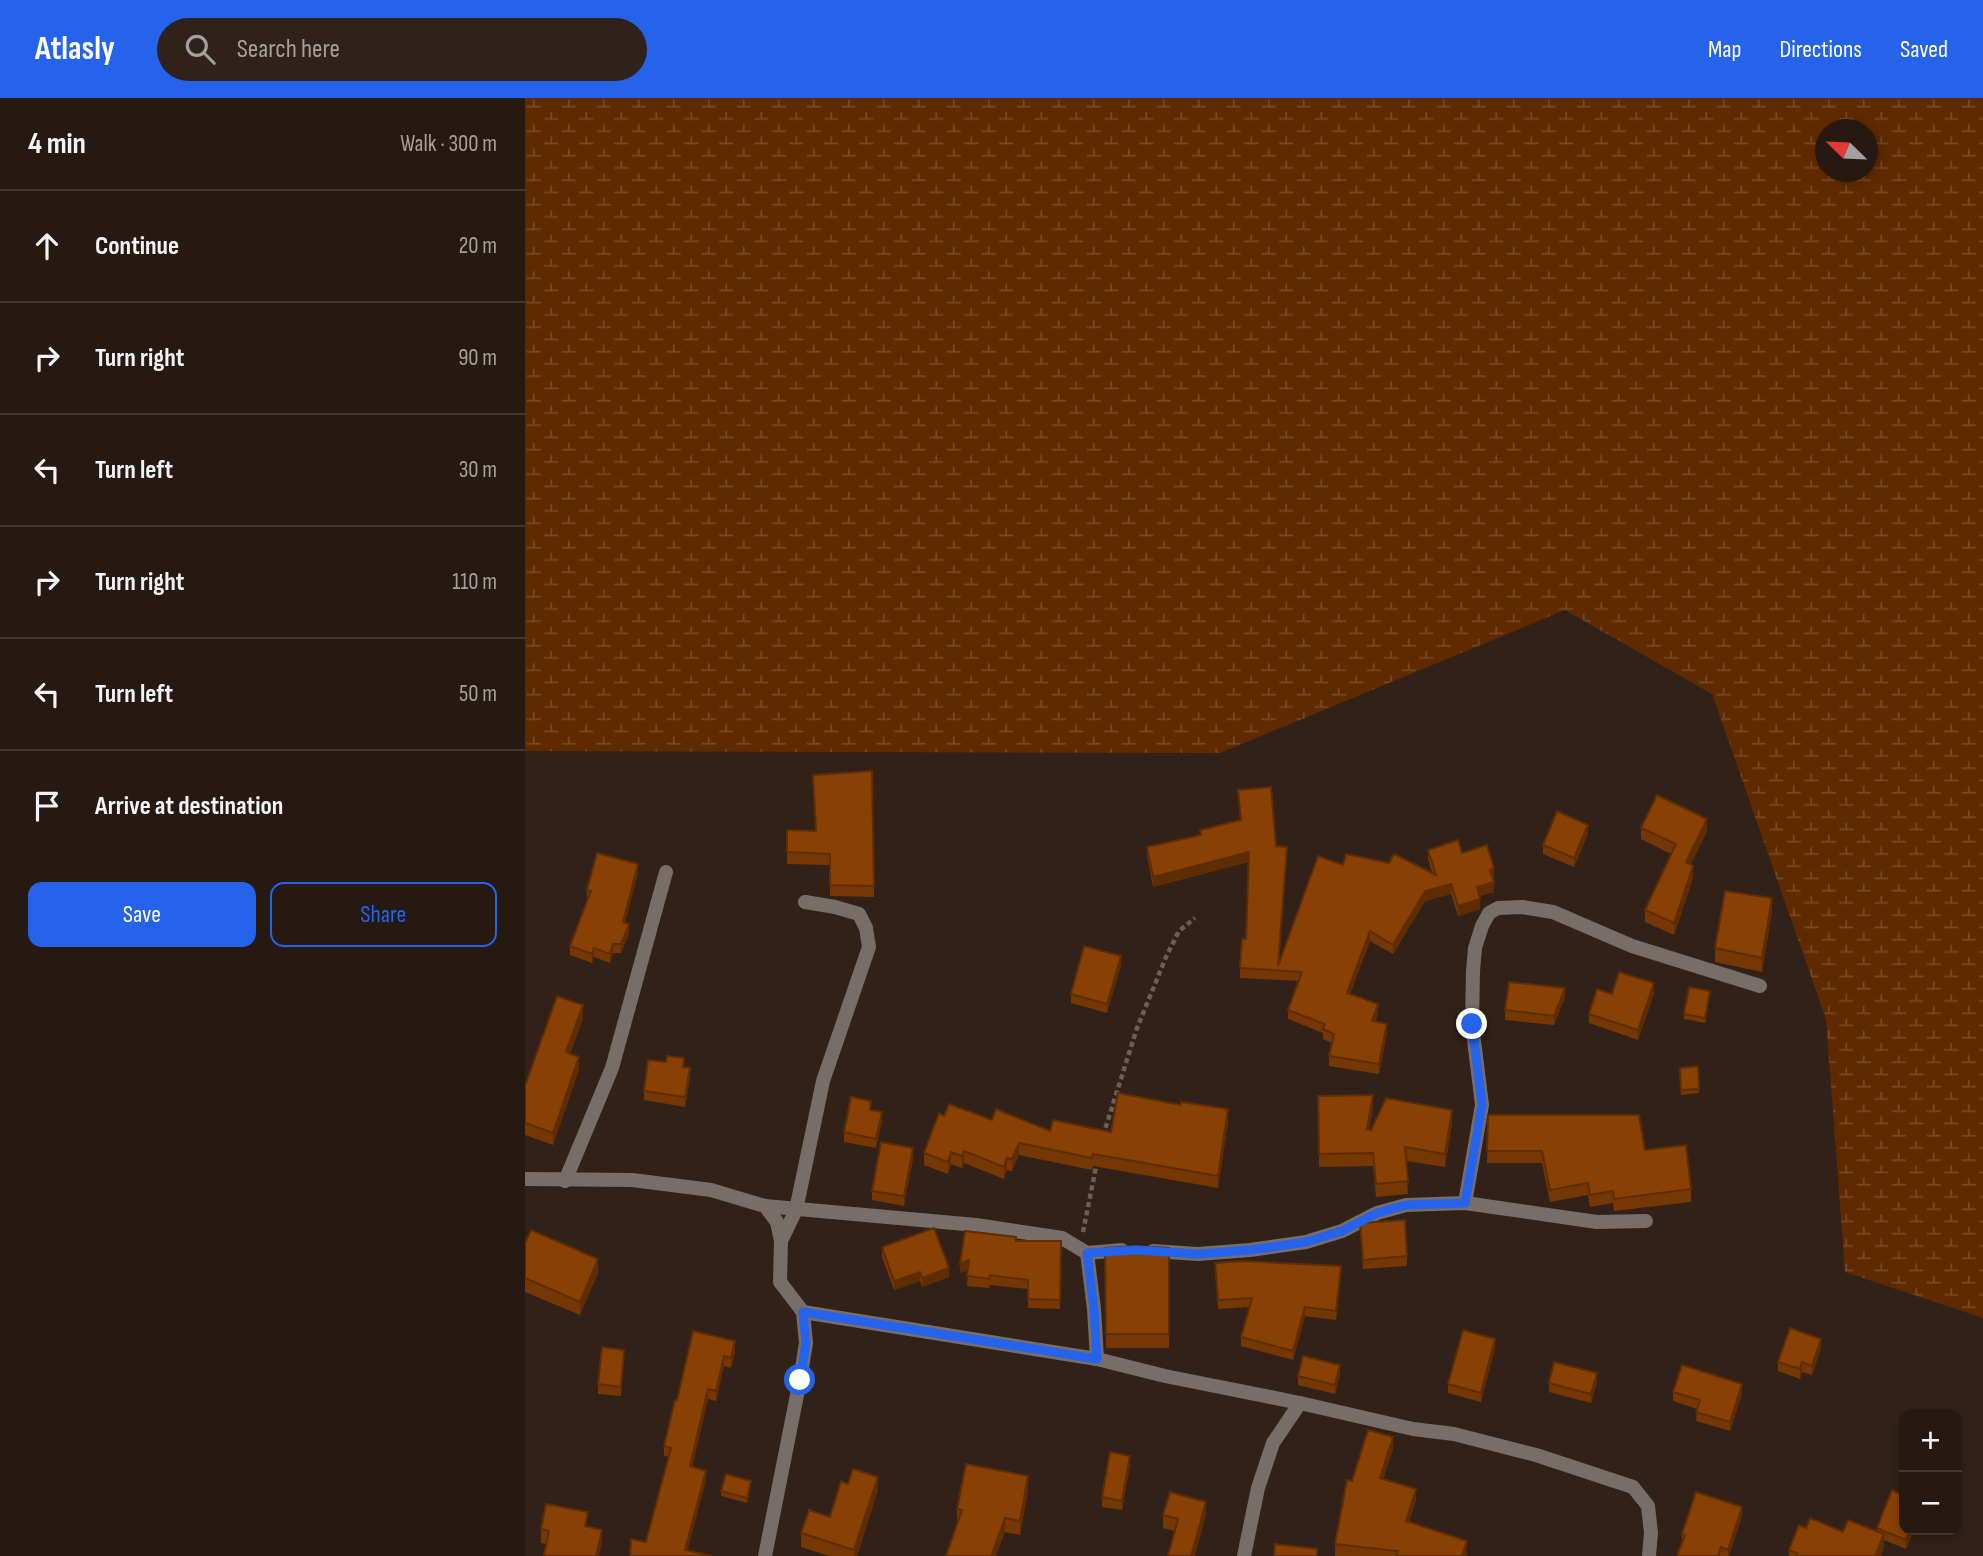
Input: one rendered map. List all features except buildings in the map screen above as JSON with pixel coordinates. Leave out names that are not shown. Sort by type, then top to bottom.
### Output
[{"type":"street","points":[[565,1181],[612,1068],[666,872]]},
{"type":"street","points":[[781,1241],[796,1210],[823,1081],[869,947],[866,928],[859,914],[806,902]]},
{"type":"street","points":[[1465,1203],[1482,1105],[1472,1024],[1473,971],[1479,937],[1489,913],[1498,908],[1522,907],[1553,912],[1632,946],[1760,986]]},
{"type":"street","points":[[525,1179],[632,1180],[711,1190],[765,1206],[976,1225],[1062,1238],[1084,1250],[1198,1254],[1250,1250],[1318,1238],[1342,1231],[1377,1213],[1406,1205],[1465,1203],[1597,1222],[1646,1221]]},
{"type":"street","points":[[765,1206],[777,1222],[781,1241],[781,1282],[803,1312],[806,1343],[765,1556]]},
{"type":"street","points":[[1084,1250],[1094,1309],[1097,1359]]},
{"type":"street","points":[[803,1312],[1097,1359],[1413,1429],[1454,1434],[1536,1455],[1633,1487],[1648,1506],[1651,1534],[1649,1556]]},
{"type":"street","points":[[1244,1556],[1258,1488],[1273,1443],[1300,1403]]},
{"type":"path","points":[[1100,1149],[1137,1028],[1179,931],[1195,918]]},
{"type":"path","points":[[1084,1250],[1098,1161]]},
{"type":"green space","points":[[525,98],[1983,98],[1983,1318],[1845,1272],[1826,1019],[1712,694],[1565,610],[1220,753],[525,751]]},
{"type":"route","points":[[800,1380],[806,1343],[803,1312],[1097,1359],[1087,1253],[1136,1250],[1198,1254],[1250,1250],[1306,1242],[1342,1231],[1377,1213],[1406,1205],[1465,1203],[1482,1105],[1472,1024]]}]
